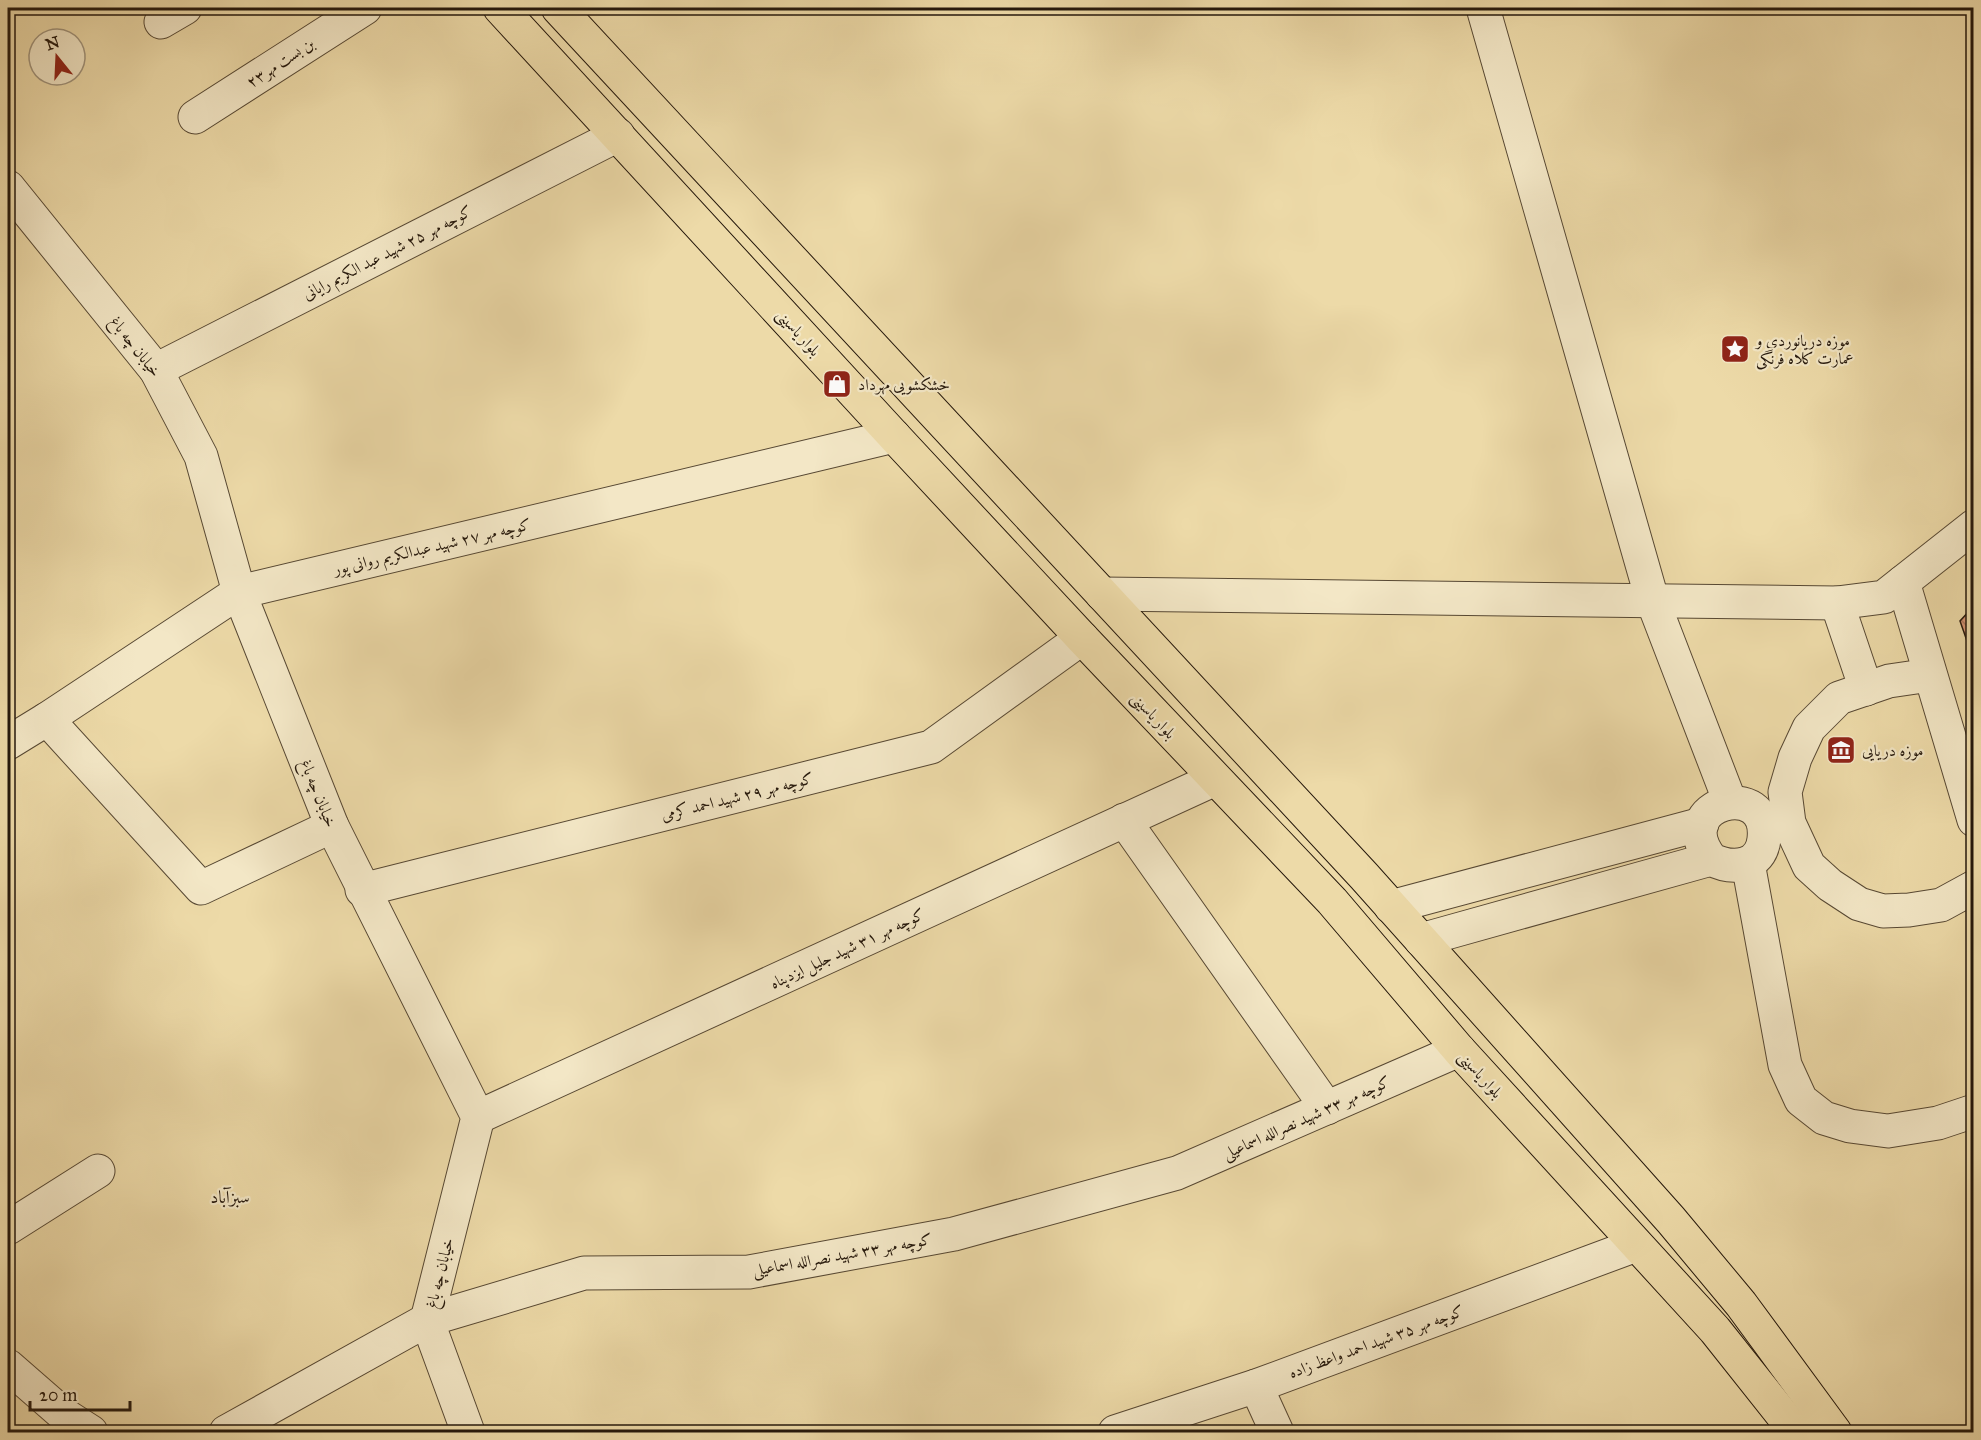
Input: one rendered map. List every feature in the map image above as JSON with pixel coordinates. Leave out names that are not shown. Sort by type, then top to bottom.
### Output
[{"type":"main road","name":"بلوار یاسینی","points":[[500,8],[1082,638],[1332,901],[1459,1050],[1715,1330],[1796,1432]]},
{"type":"main road","points":[[558,8],[1392,907],[1671,1220],[1741,1304],[1835,1432]]},
{"type":"main road","points":[[1332,901],[1364,876]]},
{"type":"street","name":"بن بست مهر۲۳","points":[[195,117],[365,8]]},
{"type":"street","points":[[1483,8],[1652,599],[1730,802]]},
{"type":"street","name":"کوچه مهر ۲۵ شهید عبد الکریم رایانی","points":[[156,370],[618,135]]},
{"type":"street","name":"خیابان چه باغ","points":[[8,187],[156,370],[201,456],[239,592],[332,826],[362,890],[478,1117],[427,1320],[468,1432]]},
{"type":"street","name":"کوچه مهر ۲۷ شهید عبدالکریم روانی پور","points":[[8,743],[239,592],[894,436]]},
{"type":"street","points":[[1102,594],[1836,603],[1884,597],[1974,526]]},
{"type":"street","points":[[1903,582],[1974,820]]},
{"type":"street","points":[[1836,603],[1866,689]]},
{"type":"street","name":"کوچه مهر ۲۹ شهید احمد کرمی","points":[[362,890],[931,747],[1082,638]]},
{"type":"street","points":[[1930,675],[1889,681],[1839,698],[1809,728],[1795,758],[1777,826],[1758,854],[1748,863],[1735,866],[1722,865],[1711,858],[1703,848],[1700,836],[1702,824],[1708,812],[1718,805],[1730,802],[1743,803],[1761,818],[1777,826],[1809,866],[1830,885],[1859,904],[1883,911],[1909,910],[1941,905],[1974,887]]},
{"type":"street","points":[[47,719],[201,888],[332,826]]},
{"type":"street","name":"کوچه مهر ۳۱ شهید جلیل ایزدپناه","points":[[478,1117],[1215,779]]},
{"type":"street","points":[[1124,820],[1327,1108]]},
{"type":"street","points":[[1392,907],[1702,824]]},
{"type":"street","points":[[1421,940],[1711,858]]},
{"type":"street","points":[[1748,863],[1785,1065],[1801,1100],[1824,1118],[1850,1126],[1888,1131],[1938,1123],[1974,1111]]},
{"type":"street","name":"کوچه مهر ۳۳ شهید نصرالله اسماعیلی","points":[[226,1432],[427,1320],[584,1273],[749,1272],[954,1234],[1177,1173],[1459,1050]]},
{"type":"street","points":[[8,1228],[98,1170]]},
{"type":"street","name":"کوچه مهر ۳۵ شهید احمد واعظ زاده","points":[[1115,1432],[1256,1386],[1636,1245]]},
{"type":"street","points":[[8,1366],[63,1414],[91,1432]]},
{"type":"street","points":[[1256,1386],[1277,1432]]},
{"type":"building","points":[[1974,606],[1974,661],[1960,621]]},
{"type":"place","name":"موزه دریانوردی و عمارت کلاه فرنگی","points":[[1735,349]]},
{"type":"place","name":"خشکشویی مهرداد","points":[[837,384]]},
{"type":"place","name":"موزه دریایی","points":[[1841,750]]},
{"type":"district","name":"سبزآباد","points":[[230,1197]]}]
